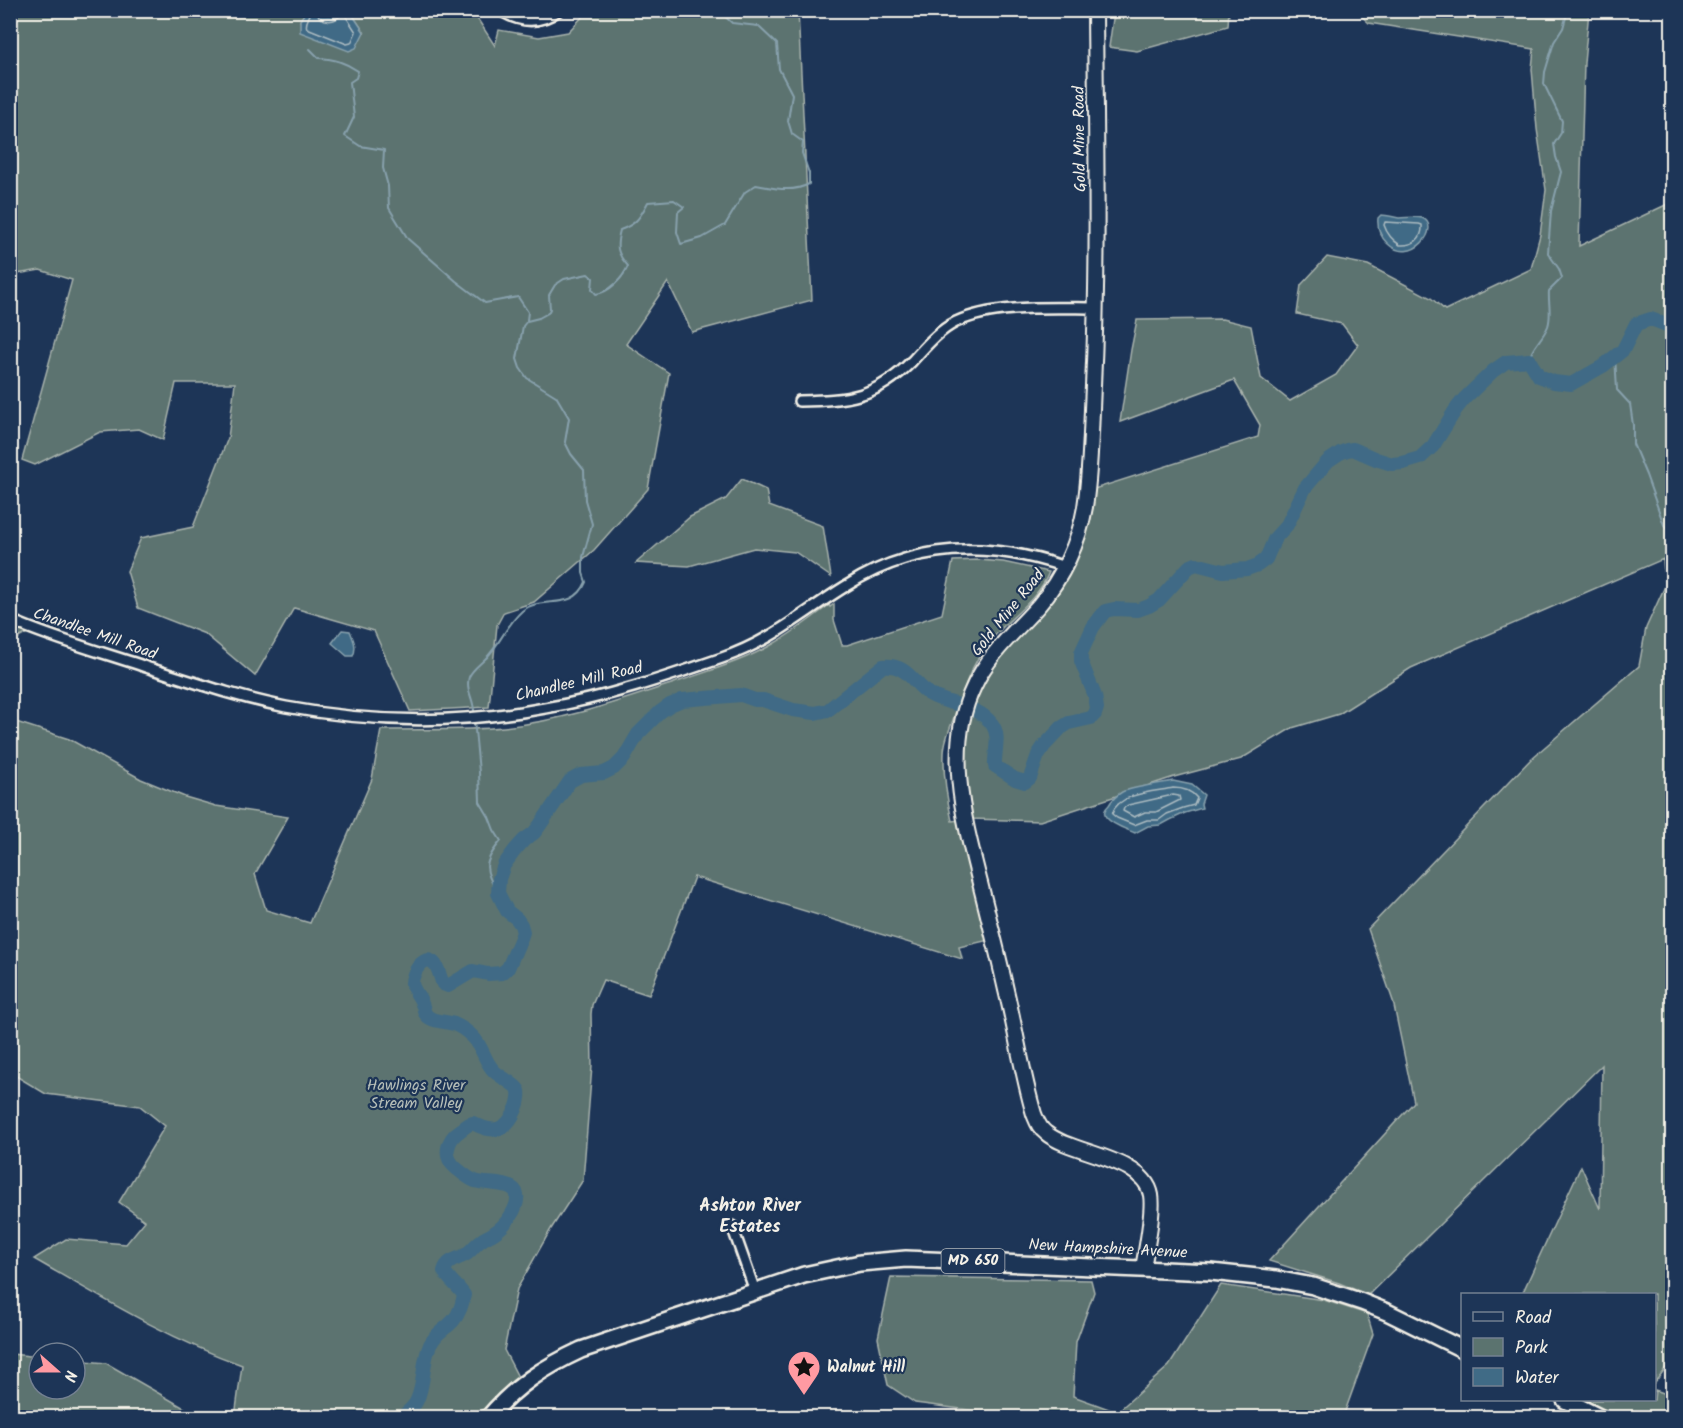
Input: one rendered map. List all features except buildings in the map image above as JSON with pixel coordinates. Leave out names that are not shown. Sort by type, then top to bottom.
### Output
[{"type":"main road","name":"New Hampshire Avenue","points":[[488,1418],[504,1399],[525,1381],[565,1358],[596,1345],[826,1269],[890,1260],[946,1260],[1143,1269],[1235,1274],[1276,1279],[1313,1286],[1347,1296],[1376,1307],[1461,1348]]},
{"type":"main road","points":[[1567,1401],[1601,1418]]},
{"type":"street","points":[[500,10],[511,18],[531,22],[549,18],[559,10]]},
{"type":"street","name":"Gold Mine Road","points":[[1095,10],[1097,308],[1085,506],[1079,532],[1065,567],[1039,605],[988,660],[970,695],[963,715],[958,758],[965,818],[1034,1114],[1039,1126],[1051,1137],[1114,1162],[1136,1173],[1145,1181],[1150,1192],[1151,1203],[1143,1269]]},
{"type":"street","points":[[799,401],[846,399],[877,388],[900,373],[938,334],[972,315],[1011,309],[1097,308]]},
{"type":"street","name":"Chandlee Mill Road","points":[[10,620],[196,683],[285,706],[331,714],[392,719],[469,718],[528,711],[575,702],[722,658],[764,640],[856,580],[888,565],[914,557],[949,550],[987,550],[1018,553],[1065,567]]},
{"type":"street","points":[[732,1226],[755,1291]]},
{"type":"green space","points":[[1229,10],[1228,26],[1137,51],[1109,47],[1113,19],[1122,11]]},
{"type":"green space","points":[[11,11],[306,11],[300,21],[364,32],[350,11],[469,11],[473,12],[495,46],[499,30],[539,37],[568,32],[588,11],[798,11],[812,300],[692,332],[668,282],[626,344],[669,373],[648,489],[594,550],[534,602],[504,612],[497,625],[489,707],[410,711],[374,631],[294,608],[255,676],[205,634],[138,608],[127,571],[141,538],[193,527],[228,438],[235,383],[176,383],[163,440],[139,429],[100,432],[35,465],[22,460],[72,280],[40,270],[11,275]]},
{"type":"green space","points":[[1356,11],[1589,11],[1584,63],[1579,246],[1672,202],[1672,1360],[1656,1381],[1656,1293],[1522,1293],[1581,1166],[1600,1209],[1602,1065],[1368,1295],[1339,1283],[1269,1261],[1414,1102],[1393,1001],[1368,929],[1532,758],[1639,666],[1646,628],[1665,586],[1663,559],[1411,668],[1339,714],[1292,728],[1241,759],[1174,777],[1040,821],[970,819],[965,756],[974,706],[999,657],[1084,537],[1090,518],[1094,489],[1258,437],[1260,425],[1234,380],[1120,422],[1137,320],[1222,319],[1251,326],[1261,378],[1290,401],[1336,375],[1358,345],[1342,324],[1297,314],[1301,285],[1327,257],[1368,265],[1431,298],[1445,310],[1531,269],[1540,235],[1546,190],[1537,129],[1532,69],[1534,49],[1369,23]]},
{"type":"green space","points":[[742,479],[766,490],[769,506],[823,526],[831,577],[795,552],[754,548],[689,566],[636,563],[690,517],[726,499]]},
{"type":"green space","name":"Hawlings River Stream Valley","points":[[953,561],[1003,562],[1049,572],[1040,589],[982,652],[962,693],[945,744],[945,779],[952,821],[960,820],[989,940],[959,947],[962,959],[694,877],[649,995],[603,980],[592,1005],[592,1066],[583,1180],[551,1229],[517,1289],[504,1350],[519,1379],[486,1417],[235,1417],[242,1365],[162,1330],[34,1259],[66,1239],[126,1244],[145,1221],[119,1202],[165,1126],[140,1106],[46,1094],[11,1073],[10,720],[69,739],[141,779],[185,797],[216,806],[288,817],[255,874],[266,910],[310,923],[372,779],[381,730],[504,727],[549,720],[593,709],[751,655],[780,640],[829,605],[830,607],[834,604],[834,620],[842,645],[847,645],[942,614]]},
{"type":"green space","points":[[11,620],[33,630],[11,642]]},
{"type":"green space","points":[[891,1277],[1091,1280],[1094,1292],[1076,1342],[1073,1396],[1117,1412],[1169,1366],[1221,1285],[1324,1300],[1367,1314],[1373,1334],[1343,1417],[1023,1417],[915,1403],[888,1385],[878,1338]]},
{"type":"green space","points":[[11,1354],[27,1356],[27,1401],[87,1401],[87,1361],[106,1363],[200,1417],[11,1417]]},
{"type":"green space","points":[[1656,1390],[1672,1396],[1672,1417],[1618,1417],[1584,1401],[1656,1401]]},
{"type":"water","points":[[306,11],[318,11],[328,15],[350,11],[364,32],[356,48],[349,51],[300,32],[300,20]]},
{"type":"water","points":[[1381,215],[1422,218],[1428,222],[1427,236],[1415,248],[1406,251],[1397,249],[1387,243],[1381,235],[1378,218]]},
{"type":"water","points":[[342,630],[350,631],[355,647],[353,656],[347,656],[332,643]]},
{"type":"water","points":[[1173,781],[1192,785],[1204,795],[1202,808],[1185,813],[1161,825],[1148,826],[1135,833],[1115,825],[1106,817],[1106,809],[1122,792]]},
{"type":"waterway","points":[[474,713],[468,686],[469,677],[472,671],[486,659],[517,616],[530,606],[573,597],[586,582],[583,573],[583,557],[592,524],[585,500],[584,470],[565,442],[569,418],[556,396],[527,378],[520,368],[517,359],[523,326],[527,321],[548,313],[549,295],[555,285],[564,279],[588,274],[593,278],[592,289],[596,294],[615,284],[628,266],[618,249],[620,230],[637,219],[648,202],[674,200],[684,207],[678,212],[677,232],[681,244],[702,238],[725,225],[745,192],[756,185],[790,189],[809,184],[809,173],[802,153],[803,142],[792,134],[788,121],[792,94],[779,69],[777,44],[758,26],[732,23],[718,10]]},
{"type":"waterway","points":[[1529,360],[1548,326],[1549,291],[1562,278],[1548,253],[1551,211],[1561,172],[1554,144],[1561,133],[1562,121],[1544,84],[1545,72],[1554,42],[1563,28],[1568,10]]},
{"type":"waterway","points":[[310,49],[319,58],[339,61],[358,71],[356,78],[350,82],[354,117],[345,136],[360,146],[384,150],[383,168],[388,186],[389,208],[408,239],[485,303],[518,297],[528,312],[527,320]]},
{"type":"waterway","points":[[401,1418],[417,1400],[430,1345],[438,1334],[453,1321],[464,1295],[446,1274],[445,1267],[503,1226],[514,1211],[517,1200],[517,1195],[511,1187],[473,1180],[456,1168],[449,1158],[448,1148],[452,1138],[469,1124],[473,1123],[487,1129],[498,1129],[508,1122],[517,1107],[519,1091],[494,1071],[479,1045],[462,1028],[427,1016],[412,979],[419,966],[426,961],[434,963],[443,984],[448,986],[473,971],[488,974],[502,973],[508,968],[523,932],[517,919],[507,911],[498,893],[499,879],[504,865],[524,840],[534,833],[570,781],[581,775],[604,773],[614,768],[624,758],[638,734],[660,712],[682,700],[741,695],[793,710],[815,713],[828,710],[883,666],[891,666],[904,671],[929,694],[971,709],[986,717],[996,734],[995,766],[1015,779],[1025,782],[1030,778],[1038,755],[1061,728],[1069,723],[1091,718],[1095,714],[1097,708],[1095,696],[1081,661],[1081,653],[1093,627],[1105,611],[1138,610],[1149,606],[1159,600],[1189,567],[1196,564],[1223,571],[1247,569],[1258,565],[1266,559],[1275,538],[1287,525],[1305,488],[1328,461],[1340,453],[1353,449],[1392,464],[1420,458],[1433,446],[1465,398],[1493,371],[1506,362],[1529,360],[1539,376],[1554,382],[1571,384],[1603,366],[1623,350],[1636,324],[1651,319],[1669,326],[1672,330]]},
{"type":"waterway","points":[[1615,356],[1617,390],[1630,404],[1633,444],[1664,525],[1672,535]]},
{"type":"waterway","points":[[474,719],[480,802],[501,841],[491,855],[487,866],[498,893]]},
{"type":"place","name":"Walnut Hill","points":[[804,1396]]},
{"type":"district","name":"Ashton River Estates","points":[[750,1216]]}]
